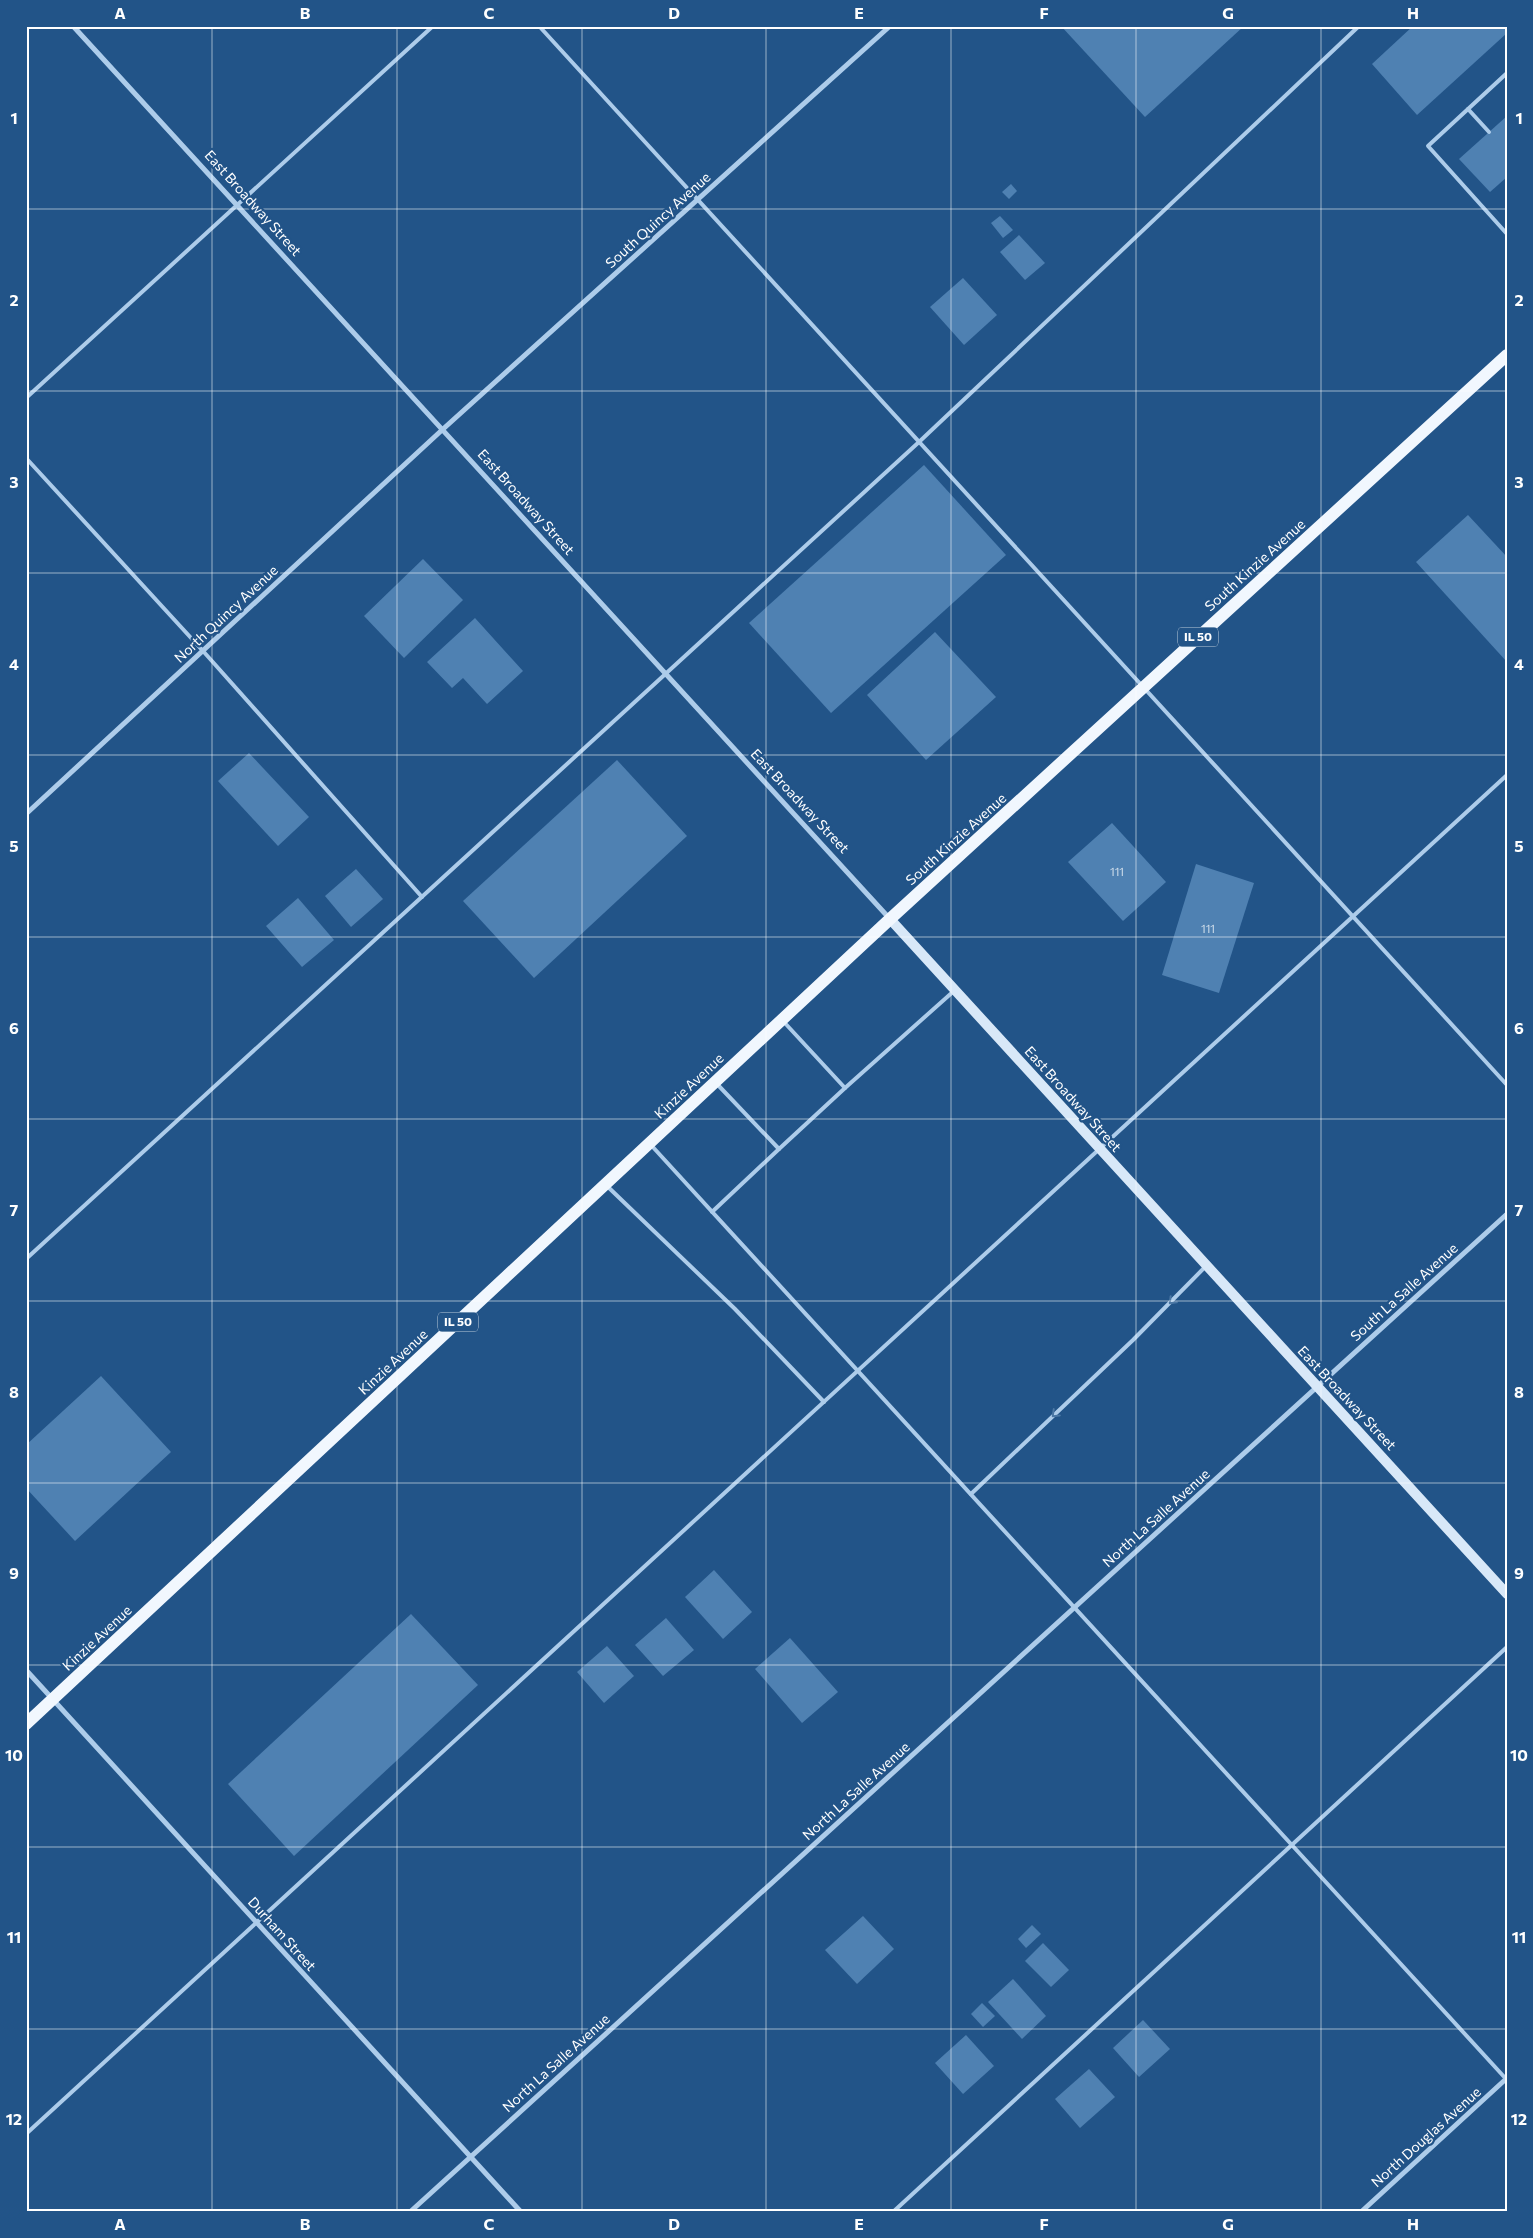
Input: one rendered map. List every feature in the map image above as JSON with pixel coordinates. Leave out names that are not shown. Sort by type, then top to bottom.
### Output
[{"type":"main road","name":"South Kinzie Avenue","points":[[890,919],[1507,355]]},
{"type":"main road","name":"East Broadway Street","points":[[890,919],[1507,1594]]},
{"type":"main road","name":"Kinzie Avenue","points":[[26,1724],[890,919]]},
{"type":"street","name":"East Broadway Street","points":[[73,26],[890,919]]},
{"type":"street","name":"South Quincy Avenue","points":[[442,430],[890,26]]},
{"type":"street","name":"North Quincy Avenue","points":[[26,814],[442,430]]},
{"type":"street","name":"South La Salle Avenue","points":[[1317,1386],[1507,1214]]},
{"type":"street","name":"North La Salle Avenue","points":[[410,2212],[1317,1386]]},
{"type":"street","name":"Durham Street","points":[[26,1670],[521,2212]]},
{"type":"street","name":"North Douglas Avenue","points":[[1361,2212],[1506,2079]]},
{"type":"lane","points":[[26,398],[432,26]]},
{"type":"lane","points":[[539,26],[1507,1085]]},
{"type":"lane","points":[[26,1258],[919,442],[1359,26]]},
{"type":"lane","points":[[1506,234],[1428,146],[1507,73]]},
{"type":"lane","points":[[1468,110],[1489,132]]},
{"type":"lane","points":[[26,458],[422,897]]},
{"type":"lane","points":[[26,2134],[1507,776]]},
{"type":"lane","points":[[712,1212],[778,1149],[955,990]]},
{"type":"lane","points":[[782,1020],[845,1088]]},
{"type":"lane","points":[[715,1082],[778,1149]]},
{"type":"lane","points":[[649,1144],[1506,2079]]},
{"type":"lane","points":[[606,1184],[734,1309],[824,1402]]},
{"type":"lane","points":[[971,1494],[1133,1340],[1206,1266]]},
{"type":"lane","points":[[893,2212],[1507,1647]]},
{"type":"building","points":[[1061,26],[1244,26],[1145,117]]},
{"type":"building","points":[[1413,26],[1507,26],[1507,33],[1417,115],[1372,64]]},
{"type":"building","points":[[1507,116],[1507,177],[1490,192],[1459,159]]},
{"type":"building","points":[[1011,184],[1017,191],[1009,199],[1002,192]]},
{"type":"building","points":[[1000,216],[1013,230],[1003,238],[991,223]]},
{"type":"building","points":[[1019,235],[1045,263],[1025,280],[1000,252]]},
{"type":"building","points":[[963,278],[997,315],[964,345],[930,307]]},
{"type":"building","points":[[924,465],[1006,555],[831,713],[749,623]]},
{"type":"building","points":[[1468,515],[1507,557],[1507,662],[1416,562]]},
{"type":"building","points":[[423,559],[463,600],[404,658],[364,616]]},
{"type":"building","points":[[475,618],[523,671],[487,704],[463,678],[452,688],[427,662]]},
{"type":"building","points":[[935,632],[996,697],[926,760],[867,695]]},
{"type":"building","points":[[249,753],[309,817],[278,846],[218,781]]},
{"type":"building","points":[[617,760],[687,836],[534,978],[463,901]]},
{"type":"building","points":[[1112,823],[1166,882],[1123,921],[1068,862]]},
{"type":"building","points":[[1196,864],[1254,883],[1219,993],[1162,975]]},
{"type":"building","points":[[356,869],[383,899],[351,927],[325,896]]},
{"type":"building","points":[[298,898],[334,940],[302,967],[266,926]]},
{"type":"building","points":[[101,1376],[171,1452],[75,1541],[26,1488],[26,1445]]},
{"type":"building","points":[[714,1570],[752,1612],[723,1639],[685,1597]]},
{"type":"building","points":[[411,1614],[478,1685],[294,1856],[228,1784]]},
{"type":"building","points":[[666,1618],[694,1650],[663,1676],[635,1645]]},
{"type":"building","points":[[790,1638],[838,1692],[802,1723],[755,1669]]},
{"type":"building","points":[[607,1646],[634,1676],[604,1703],[577,1672]]},
{"type":"building","points":[[863,1916],[894,1949],[857,1984],[825,1950]]},
{"type":"building","points":[[1032,1925],[1041,1934],[1026,1948],[1018,1939]]},
{"type":"building","points":[[1043,1943],[1069,1970],[1051,1987],[1025,1961]]},
{"type":"building","points":[[1013,1979],[1046,2016],[1022,2039],[988,2002]]},
{"type":"building","points":[[982,2003],[995,2016],[983,2027],[971,2014]]},
{"type":"building","points":[[1143,2020],[1170,2049],[1139,2077],[1113,2048]]},
{"type":"building","points":[[966,2035],[994,2066],[963,2094],[935,2063]]},
{"type":"building","points":[[1089,2069],[1115,2097],[1080,2128],[1055,2099]]}]
